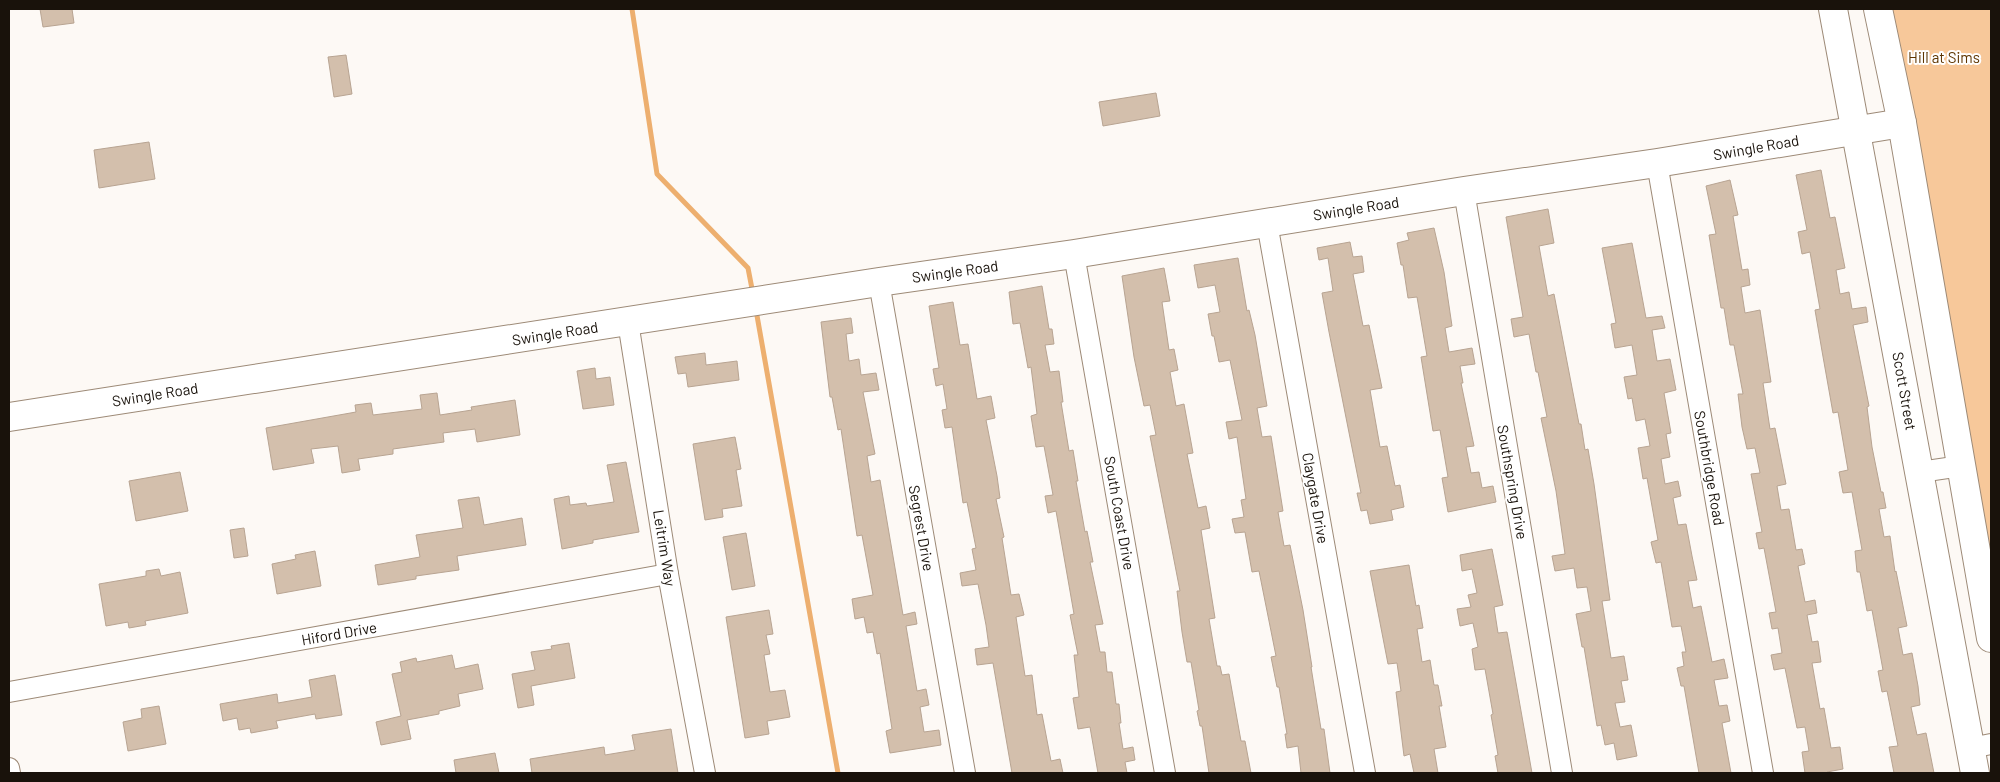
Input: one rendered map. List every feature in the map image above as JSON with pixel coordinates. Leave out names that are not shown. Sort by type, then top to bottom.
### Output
[{"type":"street","name":"Scott Street","points":[[1833,9],[1920,472],[1979,755]]},
{"type":"street","points":[[1878,9],[1902,123],[1991,638]]},
{"type":"street","name":"Swingle Road","points":[[9,417],[879,282],[1074,254],[1902,123]]},
{"type":"street","name":"Southbridge Road","points":[[1657,163],[1763,773]]},
{"type":"street","name":"Southspring Drive","points":[[1464,191],[1562,773]]},
{"type":"street","name":"Claygate Drive","points":[[1267,222],[1365,773]]},
{"type":"street","name":"South Coast Drive","points":[[1074,254],[1165,773]]},
{"type":"street","name":"Segrest Drive","points":[[879,282],[963,773]]},
{"type":"street","name":"Leitrim Way","points":[[628,322],[668,574],[705,773]]},
{"type":"street","points":[[1920,472],[1961,466]]},
{"type":"street","name":"Hiford Drive","points":[[9,692],[668,574]]},
{"type":"street","points":[[9,768],[10,773]]},
{"type":"green space","name":"Hill at Sims","points":[[1887,9],[1991,9],[1991,654]]},
{"type":"building","points":[[40,9],[72,9],[74,23],[43,27]]},
{"type":"building","points":[[346,55],[352,94],[334,97],[328,57]]},
{"type":"building","points":[[1156,93],[1160,116],[1103,126],[1099,102]]},
{"type":"building","points":[[149,142],[155,179],[99,188],[94,150]]},
{"type":"building","points":[[1821,170],[1830,218],[1835,217],[1845,268],[1836,270],[1840,294],[1849,292],[1852,309],[1866,307],[1868,322],[1853,325],[1869,406],[1867,407],[1872,447],[1886,508],[1879,509],[1884,537],[1890,536],[1895,572],[1907,626],[1898,628],[1903,655],[1912,653],[1918,686],[1920,705],[1911,707],[1917,735],[1926,733],[1934,773],[1894,773],[1889,747],[1898,746],[1887,691],[1882,692],[1878,671],[1883,670],[1872,610],[1867,611],[1860,572],[1857,572],[1855,551],[1862,550],[1852,492],[1843,493],[1839,472],[1848,470],[1838,412],[1833,413],[1822,351],[1815,310],[1820,309],[1810,252],[1802,254],[1798,232],[1807,230],[1796,175]]},
{"type":"building","points":[[1730,180],[1738,215],[1733,216],[1742,270],[1748,269],[1750,285],[1741,287],[1745,313],[1760,310],[1771,382],[1763,383],[1770,429],[1775,428],[1786,484],[1777,486],[1781,510],[1789,509],[1796,550],[1802,549],[1805,564],[1798,566],[1805,602],[1815,600],[1817,613],[1807,615],[1812,642],[1818,641],[1821,662],[1812,663],[1820,709],[1824,708],[1831,748],[1840,747],[1843,769],[1827,773],[1805,773],[1802,752],[1809,751],[1805,727],[1797,728],[1785,668],[1774,670],[1771,655],[1782,653],[1778,628],[1772,629],[1769,613],[1776,612],[1764,548],[1759,549],[1756,533],[1762,532],[1751,474],[1760,473],[1755,448],[1747,449],[1742,427],[1738,394],[1743,394],[1734,345],[1730,345],[1724,308],[1721,308],[1709,235],[1716,234],[1706,186]]},
{"type":"building","points":[[1548,209],[1554,243],[1539,246],[1548,296],[1554,294],[1579,424],[1581,424],[1585,450],[1588,449],[1610,600],[1602,601],[1611,658],[1624,656],[1628,680],[1621,681],[1625,702],[1615,703],[1620,727],[1631,725],[1637,756],[1617,760],[1614,743],[1605,745],[1601,725],[1597,726],[1584,647],[1582,647],[1576,614],[1591,611],[1587,587],[1577,588],[1574,568],[1555,571],[1552,556],[1565,554],[1556,491],[1541,418],[1547,417],[1529,334],[1514,337],[1511,319],[1523,317],[1506,217]]},
{"type":"building","points":[[1434,228],[1444,272],[1452,326],[1445,328],[1449,352],[1472,348],[1475,364],[1460,366],[1463,383],[1461,383],[1474,446],[1466,447],[1471,473],[1479,472],[1482,488],[1493,486],[1496,502],[1448,512],[1442,478],[1448,477],[1440,430],[1433,431],[1421,357],[1427,356],[1417,297],[1408,298],[1403,265],[1401,265],[1397,243],[1409,240],[1407,233]]},
{"type":"building","points":[[1350,242],[1353,257],[1362,256],[1364,272],[1353,274],[1363,326],[1369,325],[1382,388],[1370,390],[1380,447],[1387,446],[1395,486],[1400,485],[1404,507],[1391,510],[1393,520],[1370,524],[1367,510],[1361,511],[1357,493],[1361,493],[1322,293],[1333,291],[1328,258],[1319,260],[1317,248]]},
{"type":"building","points":[[1632,243],[1646,318],[1662,316],[1665,328],[1652,330],[1657,361],[1670,359],[1676,390],[1664,393],[1671,433],[1666,434],[1670,457],[1661,459],[1665,484],[1678,481],[1681,496],[1673,498],[1678,525],[1686,524],[1697,580],[1688,581],[1693,608],[1701,606],[1712,662],[1724,659],[1728,678],[1714,680],[1719,706],[1727,705],[1730,721],[1722,723],[1731,773],[1699,773],[1684,686],[1681,686],[1677,668],[1684,666],[1682,652],[1686,652],[1681,626],[1672,627],[1661,562],[1656,563],[1651,542],[1658,540],[1647,478],[1643,479],[1638,448],[1650,446],[1645,419],[1636,421],[1632,398],[1628,399],[1624,377],[1637,375],[1632,345],[1615,348],[1611,324],[1616,323],[1602,248]]},
{"type":"building","points":[[1238,258],[1247,311],[1249,310],[1255,335],[1267,406],[1257,408],[1262,437],[1271,436],[1283,511],[1278,512],[1284,546],[1290,545],[1303,610],[1321,729],[1324,729],[1330,773],[1301,773],[1298,746],[1287,748],[1285,734],[1287,734],[1279,687],[1277,687],[1271,657],[1276,656],[1259,571],[1252,572],[1245,532],[1235,533],[1232,519],[1244,517],[1241,500],[1246,499],[1237,437],[1229,439],[1226,422],[1242,420],[1230,360],[1219,362],[1214,336],[1212,336],[1208,314],[1220,312],[1215,285],[1198,288],[1194,265]]},
{"type":"building","points":[[1164,268],[1170,301],[1162,302],[1169,350],[1174,349],[1178,370],[1170,372],[1176,406],[1184,404],[1193,453],[1187,454],[1198,508],[1206,506],[1210,528],[1201,530],[1215,618],[1209,619],[1217,666],[1220,666],[1222,675],[1229,674],[1241,741],[1245,741],[1251,773],[1209,773],[1202,726],[1200,726],[1197,711],[1199,710],[1191,662],[1187,662],[1182,632],[1177,591],[1180,591],[1150,436],[1156,435],[1150,405],[1144,406],[1134,357],[1122,276]]},
{"type":"building","points":[[1042,286],[1049,329],[1052,329],[1054,344],[1045,345],[1050,372],[1059,371],[1063,402],[1061,402],[1069,451],[1073,450],[1078,481],[1076,481],[1085,532],[1087,531],[1093,562],[1090,562],[1103,624],[1095,625],[1100,652],[1105,652],[1107,672],[1112,672],[1116,704],[1119,704],[1121,723],[1119,723],[1123,749],[1133,747],[1135,760],[1125,762],[1127,773],[1098,773],[1090,727],[1078,729],[1073,698],[1079,697],[1074,655],[1078,655],[1070,615],[1074,614],[1056,511],[1048,513],[1045,496],[1053,495],[1044,446],[1036,447],[1031,416],[1037,414],[1031,367],[1028,368],[1020,323],[1013,324],[1009,292]]},
{"type":"building","points":[[953,302],[960,345],[968,344],[977,399],[991,396],[995,418],[986,420],[997,476],[1000,498],[996,499],[1004,537],[1002,538],[1011,595],[1019,594],[1024,615],[1016,617],[1025,676],[1032,675],[1037,715],[1042,714],[1051,761],[1060,759],[1063,773],[1012,773],[993,663],[977,665],[975,649],[989,647],[986,625],[978,584],[962,586],[960,573],[976,570],[972,549],[976,548],[967,502],[963,503],[952,427],[945,428],[942,410],[947,409],[943,384],[936,386],[933,369],[939,368],[929,306]]},
{"type":"building","points":[[851,318],[853,333],[846,334],[849,361],[859,359],[861,375],[876,373],[879,390],[863,392],[875,454],[867,456],[871,482],[880,480],[903,615],[915,612],[917,624],[906,626],[917,691],[926,689],[929,705],[920,707],[924,732],[939,730],[941,745],[890,753],[886,731],[892,729],[880,653],[877,654],[873,632],[867,633],[864,617],[855,619],[852,599],[873,595],[862,535],[857,536],[841,429],[838,430],[832,397],[830,397],[821,322]]},
{"type":"building","points":[[705,353],[706,365],[737,361],[739,380],[688,387],[686,373],[678,374],[675,357]]},
{"type":"building","points":[[595,368],[596,379],[610,377],[614,405],[583,409],[577,371]]},
{"type":"building","points":[[437,393],[440,415],[472,410],[471,407],[515,400],[520,435],[477,442],[475,429],[443,433],[444,442],[393,449],[393,454],[358,459],[360,470],[342,473],[338,446],[311,449],[314,463],[273,470],[266,428],[356,412],[355,405],[371,403],[373,415],[422,409],[420,395]]},
{"type":"building","points":[[735,437],[741,469],[736,470],[742,506],[722,509],[723,517],[705,520],[693,444]]},
{"type":"building","points":[[626,462],[639,532],[593,540],[593,543],[562,549],[554,499],[569,496],[570,505],[586,503],[587,506],[614,502],[607,465]]},
{"type":"building","points":[[180,472],[188,511],[136,521],[129,481]]},
{"type":"building","points":[[479,497],[484,525],[522,518],[526,545],[457,556],[459,570],[416,576],[416,579],[378,585],[375,565],[420,557],[416,535],[463,528],[458,500]]},
{"type":"building","points":[[244,528],[248,556],[234,558],[230,530]]},
{"type":"building","points":[[746,533],[755,586],[732,590],[723,537]]},
{"type":"building","points":[[1492,549],[1503,605],[1494,607],[1498,633],[1507,632],[1532,773],[1498,773],[1495,756],[1498,755],[1491,715],[1493,714],[1485,669],[1475,670],[1472,649],[1478,647],[1473,623],[1460,626],[1457,609],[1471,607],[1468,595],[1477,593],[1472,569],[1462,571],[1460,555]]},
{"type":"building","points":[[315,551],[321,586],[277,594],[272,564],[296,559],[295,555]]},
{"type":"building","points":[[1409,565],[1416,606],[1419,605],[1423,628],[1417,629],[1422,662],[1430,660],[1434,685],[1438,685],[1442,706],[1439,706],[1446,747],[1434,749],[1438,773],[1414,773],[1410,754],[1404,756],[1396,692],[1401,691],[1397,663],[1388,664],[1370,571]]},
{"type":"building","points":[[159,569],[161,576],[180,572],[188,613],[145,621],[146,625],[129,628],[128,622],[106,626],[99,584],[146,576],[146,571]]},
{"type":"building","points":[[769,610],[773,634],[766,635],[770,654],[764,655],[770,692],[785,690],[790,717],[767,721],[769,734],[745,738],[726,617]]},
{"type":"building","points":[[569,643],[575,678],[531,686],[534,705],[518,708],[512,674],[535,670],[531,652],[552,649],[551,646]]},
{"type":"building","points":[[452,655],[455,669],[478,664],[483,689],[458,694],[460,706],[439,711],[439,714],[407,720],[411,739],[381,745],[376,722],[401,716],[392,674],[402,672],[400,662],[416,658],[417,662]]},
{"type":"building","points":[[335,675],[342,715],[316,719],[315,714],[276,721],[278,728],[251,733],[250,728],[239,730],[237,718],[223,721],[220,704],[277,694],[278,703],[312,697],[309,680]]},
{"type":"building","points":[[159,706],[166,744],[128,751],[123,722],[142,718],[141,709]]},
{"type":"building","points":[[671,729],[678,773],[532,773],[530,759],[604,747],[605,755],[635,750],[632,735]]},
{"type":"building","points":[[495,753],[499,773],[456,773],[454,760]]},
{"type":"waterway","points":[[632,9],[657,174],[748,268],[753,294]]},
{"type":"waterway","points":[[756,310],[838,773]]}]
